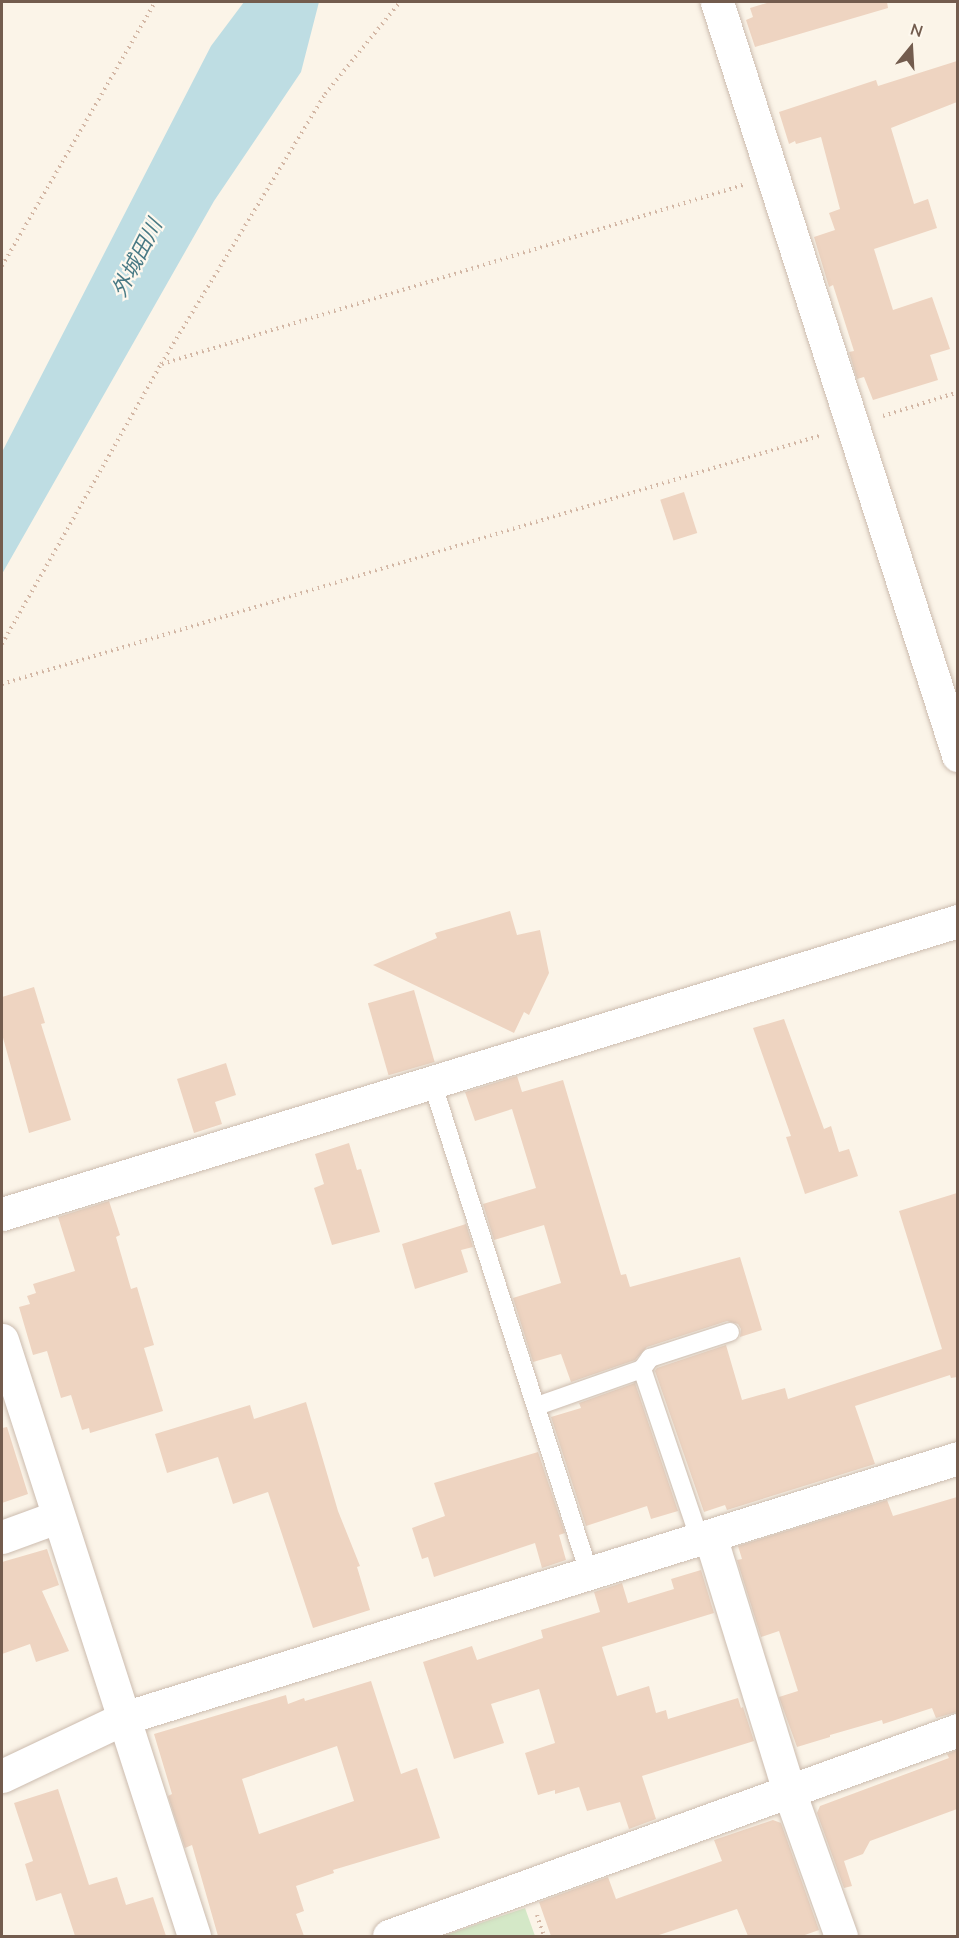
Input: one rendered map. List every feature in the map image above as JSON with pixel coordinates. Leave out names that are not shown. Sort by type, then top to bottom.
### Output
[{"type":"street","points":[[717,2],[957,755]]},
{"type":"street","points":[[2,1214],[957,921]]},
{"type":"street","points":[[2,1340],[194,1936]]},
{"type":"street","points":[[2,1776],[124,1718],[957,1458]]},
{"type":"street","points":[[2,1537],[57,1516]]},
{"type":"street","points":[[705,1538],[789,1791],[842,1936]]},
{"type":"street","points":[[389,1936],[957,1730]]},
{"type":"lane","points":[[432,1082],[590,1573]]},
{"type":"lane","points":[[537,1406],[642,1369],[650,1358],[730,1332]]},
{"type":"lane","points":[[642,1369],[705,1538]]},
{"type":"path","points":[[2,267],[155,2]]},
{"type":"path","points":[[2,644],[161,364],[325,94],[400,2]]},
{"type":"path","points":[[161,364],[772,176]]},
{"type":"path","points":[[2,684],[852,426],[957,392]]},
{"type":"green space","points":[[525,1908],[535,1936],[443,1936]]},
{"type":"water","name":"外城田川","points":[[244,2],[319,2],[301,72],[214,201],[2,574],[2,452],[211,46]]},
{"type":"building","points":[[770,2],[887,2],[888,8],[755,47],[746,20],[753,17],[750,8]]},
{"type":"building","points":[[957,61],[957,102],[891,128],[914,204],[928,199],[937,228],[874,249],[893,310],[932,297],[950,349],[930,355],[938,380],[873,400],[864,377],[857,379],[849,352],[854,351],[833,285],[829,287],[814,237],[835,230],[829,213],[840,209],[821,137],[789,144],[779,112],[876,80],[878,86]]},
{"type":"building","points":[[684,492],[697,533],[674,541],[660,500]]},
{"type":"building","points":[[510,911],[517,935],[540,930],[549,973],[529,1015],[524,1012],[514,1033],[373,965],[437,938],[435,933]]},
{"type":"building","points":[[34,987],[45,1023],[41,1024],[71,1120],[29,1133],[2,1034],[2,997]]},
{"type":"building","points":[[414,990],[435,1062],[389,1075],[368,1003]]},
{"type":"building","points":[[784,1019],[824,1129],[831,1126],[839,1152],[849,1149],[858,1176],[805,1194],[786,1137],[791,1136],[753,1028]]},
{"type":"building","points":[[226,1063],[236,1095],[215,1102],[222,1124],[194,1133],[177,1079]]},
{"type":"building","points":[[517,1076],[522,1092],[563,1080],[621,1275],[626,1274],[630,1287],[740,1257],[762,1330],[740,1337],[741,1329],[738,1324],[727,1321],[647,1347],[635,1360],[571,1382],[561,1354],[533,1362],[513,1298],[561,1283],[544,1225],[494,1240],[483,1204],[536,1188],[512,1109],[475,1121],[465,1092]]},
{"type":"building","points":[[349,1143],[357,1170],[361,1169],[380,1232],[332,1245],[314,1188],[324,1184],[315,1154]]},
{"type":"building","points":[[957,1193],[957,1377],[951,1378],[950,1375],[855,1406],[875,1464],[727,1510],[725,1505],[704,1512],[655,1371],[657,1368],[726,1345],[742,1400],[785,1388],[788,1399],[942,1349],[899,1211]]},
{"type":"building","points":[[109,1201],[120,1235],[116,1237],[131,1289],[137,1287],[154,1345],[144,1348],[163,1411],[90,1433],[89,1428],[82,1430],[71,1395],[61,1398],[47,1351],[33,1355],[19,1307],[30,1304],[27,1296],[36,1293],[33,1284],[75,1271],[58,1217]]},
{"type":"building","points":[[466,1224],[473,1247],[461,1250],[468,1272],[415,1289],[402,1244]]},
{"type":"building","points":[[635,1383],[678,1511],[651,1519],[647,1506],[586,1526],[551,1417],[581,1408],[579,1403]]},
{"type":"building","points":[[306,1402],[338,1511],[360,1566],[357,1567],[370,1610],[313,1628],[268,1492],[233,1504],[218,1457],[167,1473],[155,1434],[250,1405],[254,1419]]},
{"type":"building","points":[[7,1427],[28,1494],[2,1503],[2,1428]]},
{"type":"building","points":[[538,1452],[565,1533],[559,1535],[566,1560],[542,1568],[535,1543],[434,1577],[428,1557],[422,1559],[412,1528],[445,1516],[434,1483]]},
{"type":"building","points":[[957,1497],[957,1712],[936,1718],[932,1708],[883,1724],[882,1720],[830,1735],[830,1737],[797,1747],[779,1697],[798,1691],[779,1631],[761,1637],[737,1560],[742,1559],[738,1546],[887,1500],[893,1516]]},
{"type":"building","points":[[47,1549],[59,1585],[42,1591],[69,1651],[36,1662],[30,1644],[2,1654],[2,1562]]},
{"type":"building","points":[[701,1570],[714,1613],[602,1647],[617,1696],[649,1686],[656,1713],[666,1710],[668,1719],[738,1698],[754,1741],[642,1776],[656,1819],[629,1829],[620,1802],[587,1811],[579,1787],[555,1794],[555,1790],[538,1795],[525,1753],[555,1743],[539,1689],[491,1704],[504,1743],[454,1759],[423,1662],[472,1646],[477,1660],[543,1638],[541,1630],[600,1612],[594,1592],[622,1583],[628,1603],[674,1589],[671,1579]]},
{"type":"building","points":[[371,1681],[401,1774],[417,1768],[440,1838],[333,1870],[334,1873],[296,1886],[304,1911],[296,1914],[304,1936],[218,1936],[192,1845],[185,1848],[168,1796],[172,1794],[154,1734],[286,1695],[288,1704],[304,1698],[305,1701]],"holes":[[[337,1746],[354,1801],[259,1834],[242,1779]]]},
{"type":"building","points":[[957,1750],[957,1809],[870,1841],[863,1854],[844,1861],[852,1886],[844,1888],[817,1813],[820,1806],[949,1758],[947,1754]]},
{"type":"building","points":[[58,1789],[89,1885],[117,1877],[126,1905],[153,1897],[166,1936],[75,1936],[61,1893],[36,1901],[25,1864],[33,1861],[14,1803]]},
{"type":"building","points":[[773,1820],[781,1823],[819,1930],[802,1936],[748,1936],[737,1909],[656,1936],[551,1936],[539,1902],[608,1877],[616,1899],[722,1861],[714,1840]]}]
